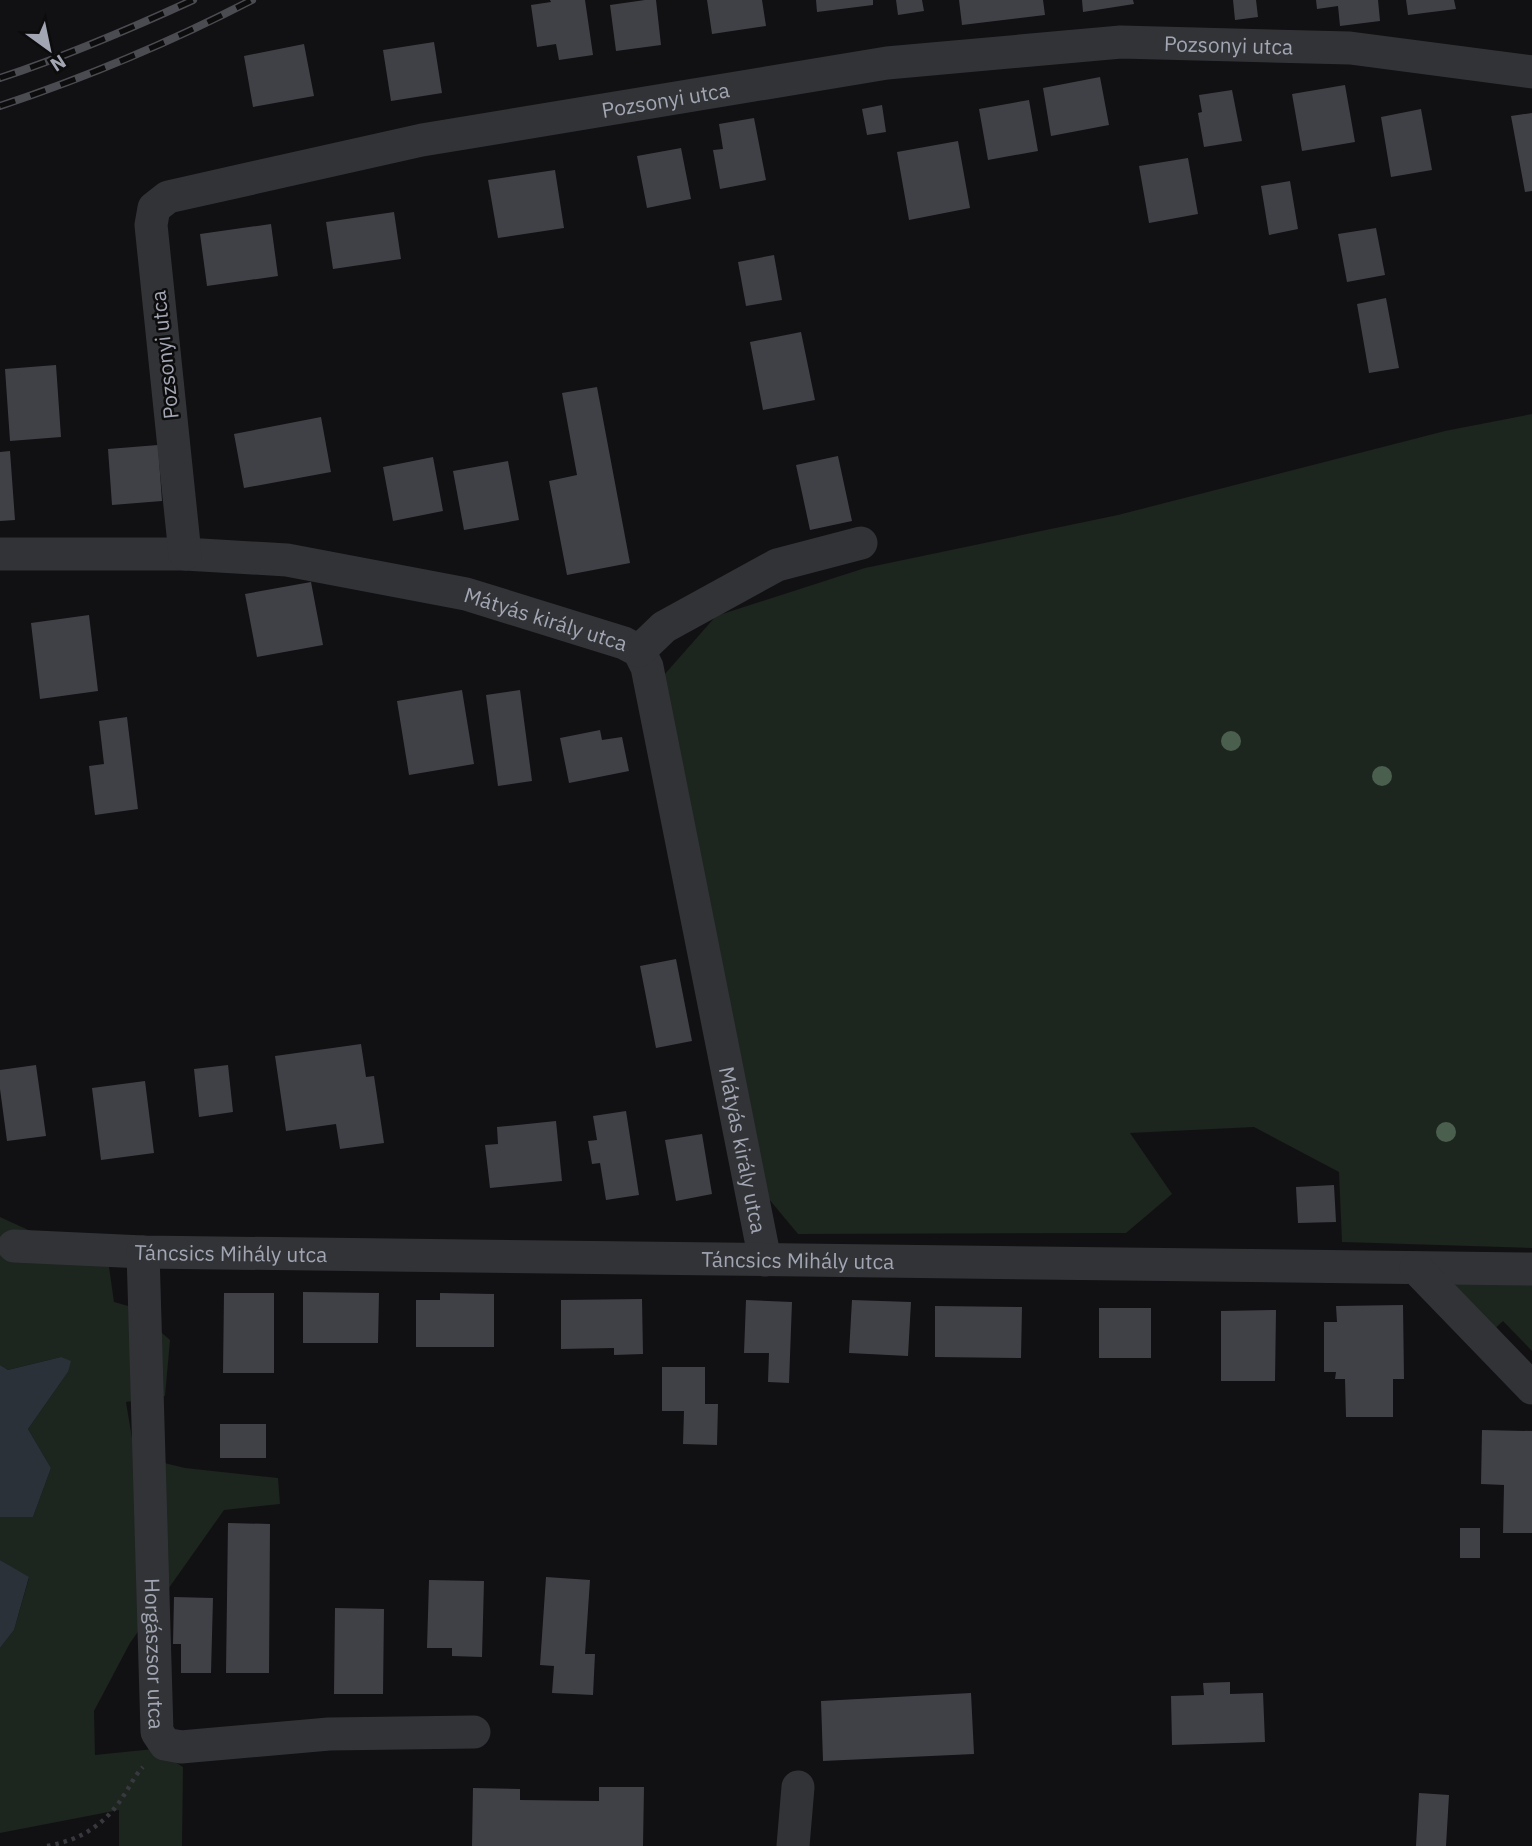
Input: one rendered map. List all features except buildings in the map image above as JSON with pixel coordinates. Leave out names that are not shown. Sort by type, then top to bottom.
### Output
[{"type":"street","name":"Pozsonyi utca","points":[[185,554],[151,225],[154,208],[168,197],[422,140],[887,62],[1121,42],[1350,48],[1532,72]]},
{"type":"street","points":[[639,651],[664,627],[777,565],[861,543]]},
{"type":"street","name":"Mátyás király utca","points":[[0,554],[185,554],[287,560],[466,594],[624,643],[639,651],[647,667],[765,1260]]},
{"type":"street","name":"Táncsics Mihály utca","points":[[14,1246],[143,1252],[1532,1269]]},
{"type":"street","name":"Horgászsor utca","points":[[143,1252],[157,1732],[166,1744],[181,1747],[329,1734],[474,1732]]},
{"type":"street","points":[[1416,1268],[1532,1388]]},
{"type":"street","points":[[793,1846],[797,1787]]},
{"type":"path","points":[[47,1846],[74,1840],[90,1832],[109,1816],[139,1770],[166,1744]]},
{"type":"shaded area","points":[[1532,414],[1532,1248],[1342,1242],[1339,1172],[1254,1127],[1130,1133],[1172,1194],[1126,1233],[798,1234],[763,1192],[657,683],[716,616],[865,568],[1118,515],[1445,431]]},
{"type":"shaded area","points":[[0,1217],[109,1267],[114,1302],[132,1307],[170,1340],[165,1396],[126,1402],[135,1456],[185,1468],[278,1478],[280,1504],[224,1510],[130,1643],[94,1711],[95,1755],[154,1749],[183,1767],[182,1846],[119,1846],[119,1810],[0,1833],[0,1648],[14,1630],[29,1578],[0,1560],[0,1517],[33,1517],[51,1468],[28,1429],[68,1372],[61,1357],[8,1370],[0,1365]]},
{"type":"shaded area","points":[[1427,1273],[1532,1273],[1532,1351],[1503,1321],[1487,1336]]},
{"type":"shaded area","points":[[61,1357],[71,1361],[68,1372],[28,1429],[51,1468],[33,1517],[0,1517],[0,1365],[8,1370]]},
{"type":"shaded area","points":[[0,1560],[29,1577],[14,1630],[0,1648]]},
{"type":"railway","points":[[0,78],[98,42],[193,0]]},
{"type":"railway","points":[[0,106],[128,58],[252,0]]}]
